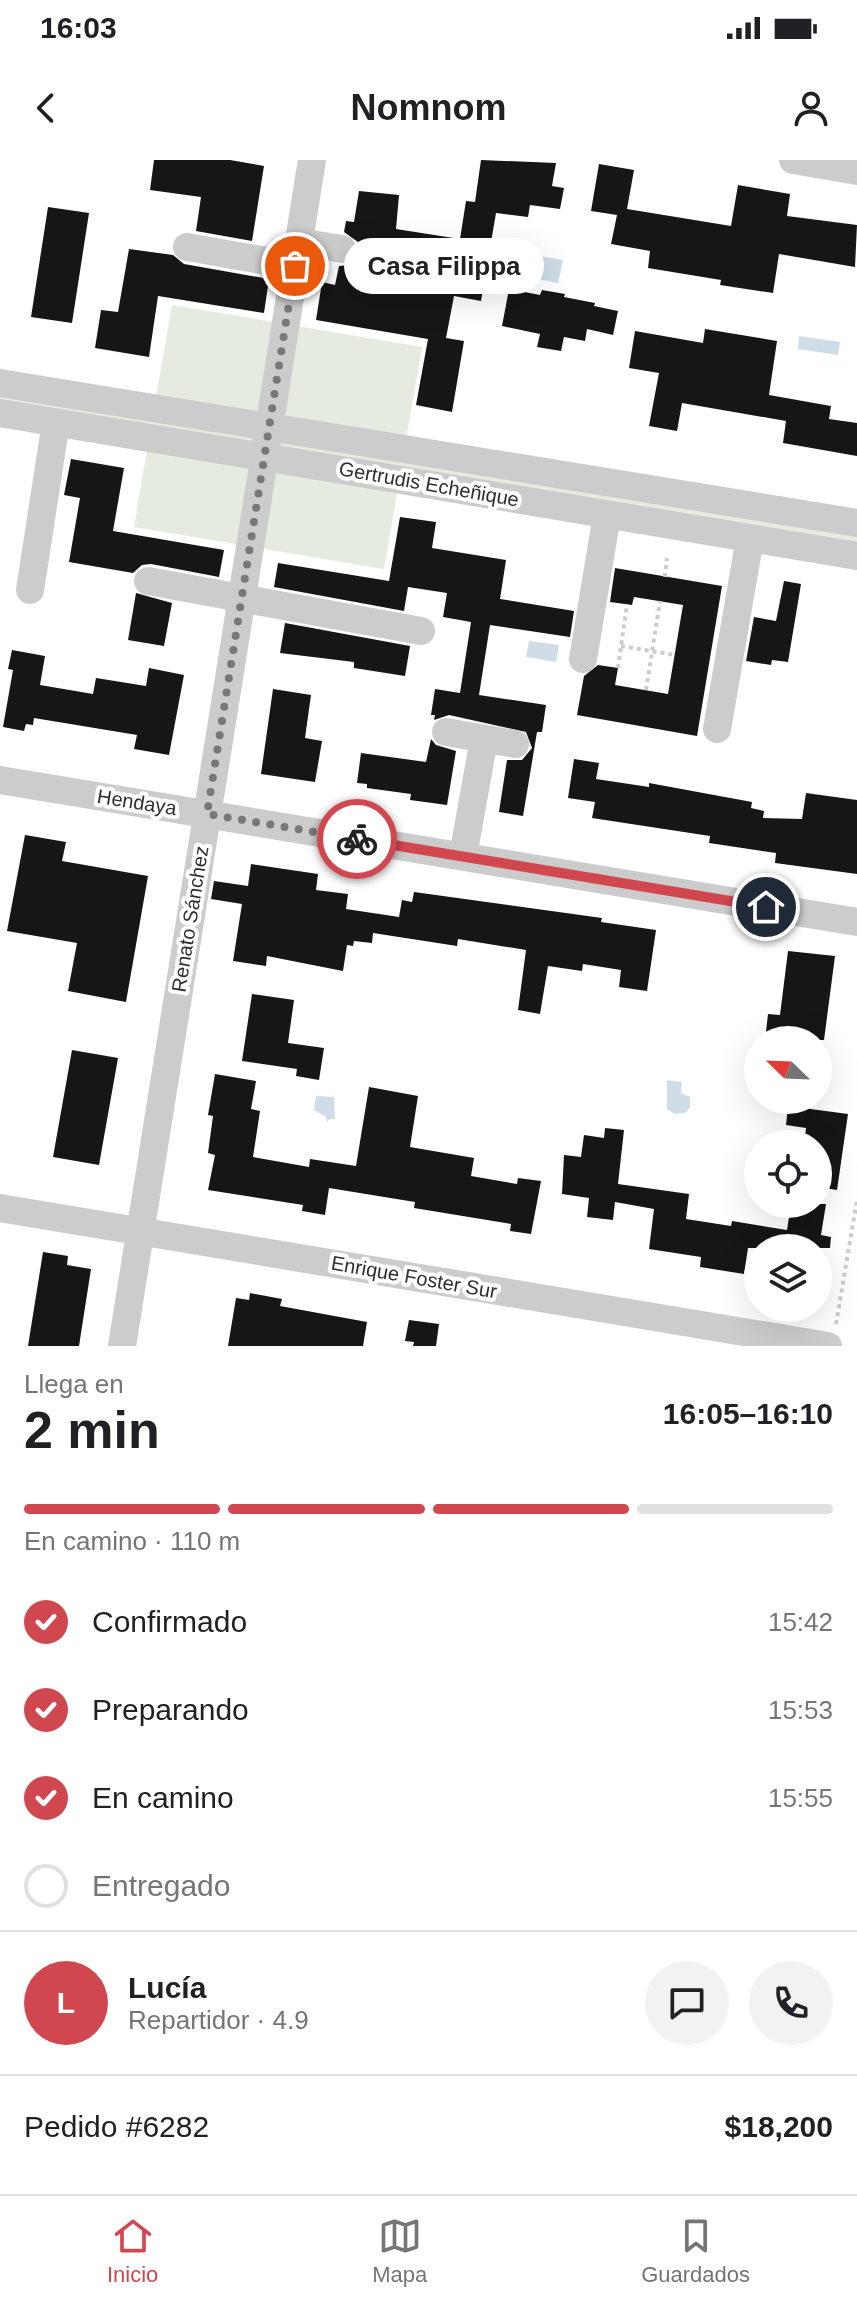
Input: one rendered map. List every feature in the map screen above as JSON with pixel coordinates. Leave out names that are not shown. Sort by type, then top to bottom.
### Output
[{"type":"street","name":"Renato Sánchez","points":[[122,1346],[312,160]]},
{"type":"street","points":[[793,160],[857,171]]},
{"type":"street","points":[[187,247],[297,254],[342,249]]},
{"type":"street","name":"Gertrudis Echeñique","points":[[0,383],[857,523]]},
{"type":"street","name":"Gertrudis Echeñique","points":[[0,413],[857,556]]},
{"type":"street","points":[[30,590],[56,422]]},
{"type":"street","points":[[583,659],[607,515]]},
{"type":"street","points":[[717,729],[750,538]]},
{"type":"street","points":[[148,581],[421,631]]},
{"type":"street","points":[[446,732],[515,744]]},
{"type":"street","points":[[463,856],[484,739]]},
{"type":"street","name":"Hendaya","points":[[0,780],[857,922]]},
{"type":"street","name":"Enrique Foster Sur","points":[[0,1208],[831,1339]]},
{"type":"path","points":[[665,577],[667,558]]},
{"type":"path","points":[[646,690],[660,601]]},
{"type":"path","points":[[618,668],[627,604]]},
{"type":"path","points":[[621,646],[675,655]]},
{"type":"path","points":[[831,1339],[857,1200]]},
{"type":"shaded area","points":[[516,252],[563,260],[558,283],[512,274]]},
{"type":"shaded area","points":[[172,305],[422,347],[403,457],[857,534],[857,545],[401,469],[384,569],[134,527],[151,427],[0,401],[0,390],[153,415]]},
{"type":"shaded area","points":[[799,336],[840,342],[838,355],[798,349]]},
{"type":"shaded area","points":[[529,641],[559,645],[556,662],[526,657]]},
{"type":"shaded area","points":[[667,1080],[682,1082],[681,1093],[690,1097],[690,1107],[685,1113],[675,1114],[667,1109]]},
{"type":"shaded area","points":[[316,1096],[334,1097],[335,1119],[329,1119],[327,1123],[326,1117],[314,1110]]},
{"type":"building","points":[[154,160],[230,160],[264,166],[252,241],[196,231],[201,197],[150,190]]},
{"type":"building","points":[[481,160],[556,163],[552,186],[564,188],[560,209],[530,205],[528,217],[496,213],[481,301],[454,296],[446,338],[464,341],[452,412],[416,405],[428,339],[316,320],[322,282],[335,285],[339,266],[349,265],[359,252],[358,242],[344,232],[346,221],[354,222],[359,191],[399,195],[396,229],[460,239],[466,201],[475,202]]},
{"type":"building","points":[[599,164],[634,170],[627,209],[731,226],[738,185],[790,194],[787,216],[857,225],[855,267],[779,254],[773,293],[720,285],[721,280],[648,268],[650,251],[611,244],[617,215],[591,211]]},
{"type":"building","points":[[48,207],[89,213],[72,323],[31,317]]},
{"type":"building","points":[[129,249],[173,255],[184,264],[269,279],[264,313],[158,296],[149,357],[95,348],[101,310],[118,312]]},
{"type":"building","points":[[509,289],[540,295],[542,290],[565,294],[564,297],[618,311],[613,335],[587,329],[585,341],[564,337],[561,351],[537,347],[540,334],[502,326]]},
{"type":"building","points":[[705,329],[777,341],[769,395],[831,406],[829,419],[857,423],[857,456],[783,443],[786,421],[682,403],[677,431],[649,426],[659,373],[629,368],[635,331],[703,343]]},
{"type":"building","points":[[71,459],[124,468],[113,531],[224,550],[219,577],[151,564],[142,565],[133,573],[69,562],[80,498],[64,495]]},
{"type":"building","points":[[400,517],[436,522],[432,548],[506,560],[500,599],[574,611],[570,637],[490,625],[479,695],[546,705],[542,732],[537,732],[523,816],[499,812],[507,760],[522,760],[532,748],[526,732],[449,715],[434,720],[435,715],[431,715],[435,689],[460,693],[471,622],[443,617],[447,593],[408,587],[404,611],[274,587],[278,563],[389,581]]},
{"type":"building","points":[[615,568],[722,586],[697,736],[577,715],[584,676],[598,665],[618,668],[615,685],[668,694],[683,605],[634,597],[632,605],[610,602]]},
{"type":"building","points":[[784,581],[801,584],[788,662],[772,660],[771,665],[746,661],[754,617],[776,621]]},
{"type":"building","points":[[136,593],[172,603],[164,646],[128,640]]},
{"type":"building","points":[[285,623],[410,646],[405,676],[354,668],[354,662],[280,653]]},
{"type":"building","points":[[12,650],[45,656],[40,685],[93,694],[96,678],[146,686],[149,668],[184,675],[169,755],[134,749],[137,735],[34,718],[33,725],[26,724],[24,731],[3,727],[13,670],[8,669]]},
{"type":"building","points":[[273,689],[311,695],[305,738],[322,741],[315,782],[261,774]]},
{"type":"building","points":[[431,739],[436,745],[456,751],[447,805],[410,800],[411,794],[367,788],[367,784],[357,783],[361,753],[426,762]]},
{"type":"building","points":[[574,759],[599,763],[596,779],[649,787],[649,783],[752,802],[751,808],[764,811],[763,818],[802,819],[806,793],[857,800],[857,874],[775,863],[776,853],[709,843],[710,836],[592,818],[595,802],[568,798]]},
{"type":"building","points":[[25,835],[66,842],[62,861],[148,876],[126,1002],[68,991],[77,943],[7,931]]},
{"type":"building","points":[[251,864],[318,874],[316,890],[348,894],[346,909],[399,917],[402,900],[412,902],[414,892],[602,918],[601,922],[656,930],[647,991],[619,987],[621,970],[583,964],[582,971],[548,966],[540,1014],[518,1010],[526,950],[458,939],[457,946],[373,933],[372,943],[354,941],[353,946],[347,945],[343,971],[267,956],[266,966],[233,961],[242,904],[211,899],[214,881],[248,886]]},
{"type":"building","points":[[788,951],[835,956],[826,1026],[767,1026],[768,1014],[780,1015]]},
{"type":"building","points":[[252,994],[294,1000],[288,1043],[324,1048],[319,1080],[296,1076],[297,1069],[242,1061]]},
{"type":"building","points":[[72,1050],[118,1058],[99,1165],[53,1157]]},
{"type":"building","points":[[215,1074],[256,1081],[251,1109],[260,1111],[253,1157],[309,1167],[310,1159],[356,1166],[369,1087],[418,1096],[410,1147],[474,1158],[471,1176],[517,1184],[518,1178],[541,1181],[531,1234],[510,1231],[511,1224],[414,1208],[415,1202],[329,1188],[325,1215],[302,1211],[303,1205],[208,1190],[215,1155],[208,1153],[213,1116],[208,1115]]},
{"type":"building","points":[[787,1114],[848,1114],[837,1190],[832,1189],[832,1130],[806,1130],[786,1125]]},
{"type":"building","points":[[605,1128],[624,1130],[618,1184],[689,1194],[686,1219],[731,1226],[732,1221],[787,1230],[789,1218],[824,1218],[821,1234],[744,1234],[744,1274],[700,1267],[701,1257],[649,1249],[654,1209],[615,1202],[613,1220],[587,1217],[589,1198],[562,1194],[564,1155],[581,1157],[584,1135],[604,1138]]},
{"type":"building","points":[[43,1252],[68,1256],[67,1265],[91,1269],[79,1346],[28,1346]]},
{"type":"building","points":[[250,1293],[282,1299],[280,1306],[367,1322],[363,1346],[228,1346],[236,1298],[249,1300]]},
{"type":"building","points":[[409,1320],[439,1324],[436,1346],[413,1346],[414,1342],[405,1341]]},
{"type":"way so far","points":[[295,266],[207,814],[357,839]]},
{"type":"place","name":"Casa Filippa","points":[[295,266]]},
{"type":"route","points":[[357,839],[766,907]]}]
